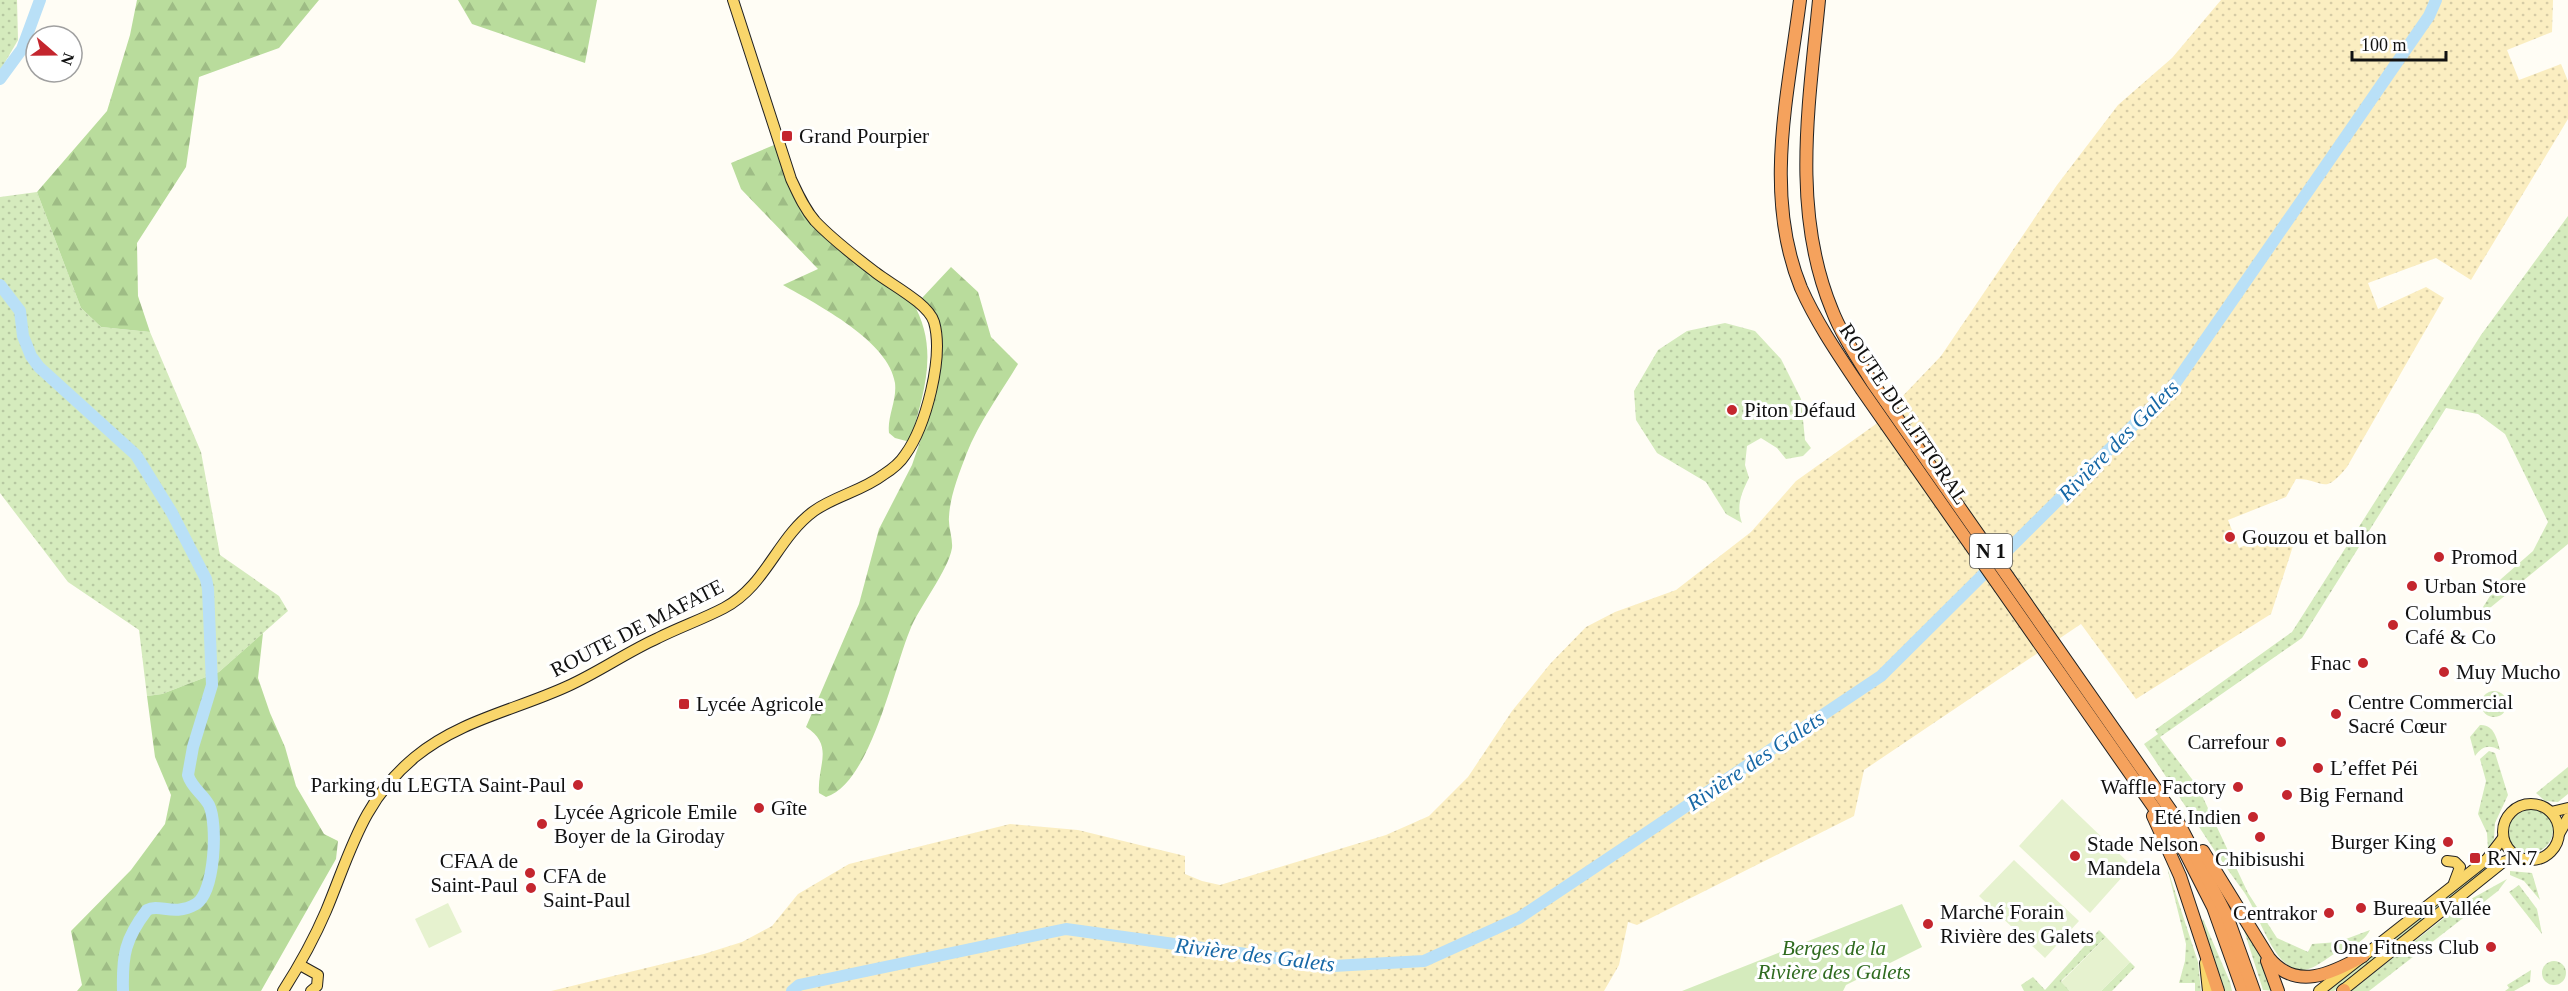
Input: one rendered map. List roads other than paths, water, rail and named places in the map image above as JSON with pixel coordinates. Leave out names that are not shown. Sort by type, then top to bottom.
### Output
[{"type":"highway","name":"ROUTE DU LITTORAL","points":[[1800,0],[1783,121],[1780,171],[1781,205],[1790,251],[1801,287],[1820,326],[1867,386],[2104,724],[2146,772],[2176,818],[2212,884],[2237,940],[2254,991]]},
{"type":"highway","name":"ROUTE DU LITTORAL","points":[[1819,0],[1807,138],[1807,213],[1817,267],[1829,302],[1867,386]]},
{"type":"highway","name":"ROUTE DU LITTORAL","points":[[2104,724],[2115,750],[2191,864],[2225,936],[2243,991]]},
{"type":"highway","points":[[2115,750],[2165,840],[2202,939],[2218,991]]},
{"type":"highway","points":[[2146,772],[2205,854],[2279,970],[2301,980],[2320,977],[2363,956]]},
{"type":"highway","points":[[2258,939],[2278,991]]},
{"type":"main road","name":"ROUTE DE MAFATE","points":[[283,991],[300,965],[325,911],[358,828],[382,790],[414,758],[447,733],[570,685],[738,599],[758,582],[785,541],[808,516],[832,500],[882,476],[900,461],[915,438],[936,366],[936,339],[932,317],[916,301],[843,246],[804,207],[791,179],[733,0]]},
{"type":"main road","points":[[2319,991],[2494,852],[2503,838],[2506,819],[2515,808],[2536,804],[2551,812],[2558,824],[2559,835]]},
{"type":"main road","points":[[2551,812],[2568,808]]},
{"type":"main road","points":[[2343,991],[2503,862],[2518,857],[2542,858],[2554,848],[2568,818]]},
{"type":"main road","points":[[2503,838],[2508,848],[2518,857]]},
{"type":"main road","points":[[2447,861],[2455,862],[2460,869],[2452,886]]},
{"type":"main road","points":[[2202,939],[2208,991]]},
{"type":"main road","points":[[300,965],[318,975],[317,986],[311,991]]},
{"type":"waterway","points":[[0,79],[22,49],[40,0]]},
{"type":"waterway","name":"Rivière des Galets","points":[[792,991],[799,985],[1066,929],[1333,966],[1424,961],[1519,918],[1881,676],[2174,385],[2429,16],[2436,0]]},
{"type":"waterway","points":[[0,285],[20,311],[23,336],[31,356],[39,367],[136,455],[172,513],[206,579],[208,589],[212,685],[193,747],[188,775],[209,805],[212,814],[214,842],[211,872],[202,897],[196,904],[174,910],[157,908],[147,910],[126,948],[123,991]]},
{"type":"place","name":"Grand Pourpier","points":[[787,136]]},
{"type":"place","name":"Piton Défaud","points":[[1732,410]]},
{"type":"place","name":"Gouzou et ballon","points":[[2230,537]]},
{"type":"place","name":"Promod","points":[[2439,557]]},
{"type":"place","name":"Urban Store","points":[[2412,586]]},
{"type":"place","name":"Columbus Café & Co","points":[[2393,625]]},
{"type":"place","name":"Fnac","points":[[2363,663]]},
{"type":"place","name":"Muy Mucho","points":[[2444,672]]},
{"type":"place","name":"Lycée Agricole","points":[[684,704]]},
{"type":"place","name":"Centre Commercial Sacré Cœur","points":[[2336,714]]},
{"type":"place","name":"Carrefour","points":[[2281,742]]},
{"type":"place","name":"L’effet Péi","points":[[2318,768]]},
{"type":"place","name":"Parking du LEGTA Saint-Paul","points":[[578,785]]},
{"type":"place","name":"Waffle Factory","points":[[2238,787]]},
{"type":"place","name":"Big Fernand","points":[[2287,795]]},
{"type":"place","name":"Gîte","points":[[759,808]]},
{"type":"place","name":"Eté Indien","points":[[2253,817]]},
{"type":"place","name":"Lycée Agricole Emile Boyer de la Giroday","points":[[542,824]]},
{"type":"place","name":"Chibisushi","points":[[2260,837]]},
{"type":"place","name":"Burger King","points":[[2448,842]]},
{"type":"place","name":"Stade Nelson Mandela","points":[[2075,856]]},
{"type":"place","name":"R.N.7","points":[[2475,858]]},
{"type":"place","name":"CFAA de Saint-Paul","points":[[530,873]]},
{"type":"place","name":"CFA de Saint-Paul","points":[[531,888]]},
{"type":"place","name":"Bureau Vallée","points":[[2361,908]]},
{"type":"place","name":"Centrakor","points":[[2329,913]]},
{"type":"place","name":"Marché Forain Rivière des Galets","points":[[1928,924]]},
{"type":"place","name":"One Fitness Club","points":[[2491,947]]},
{"type":"park label","name":"Berges de la Rivière des Galets","points":[[1834,960]]}]
